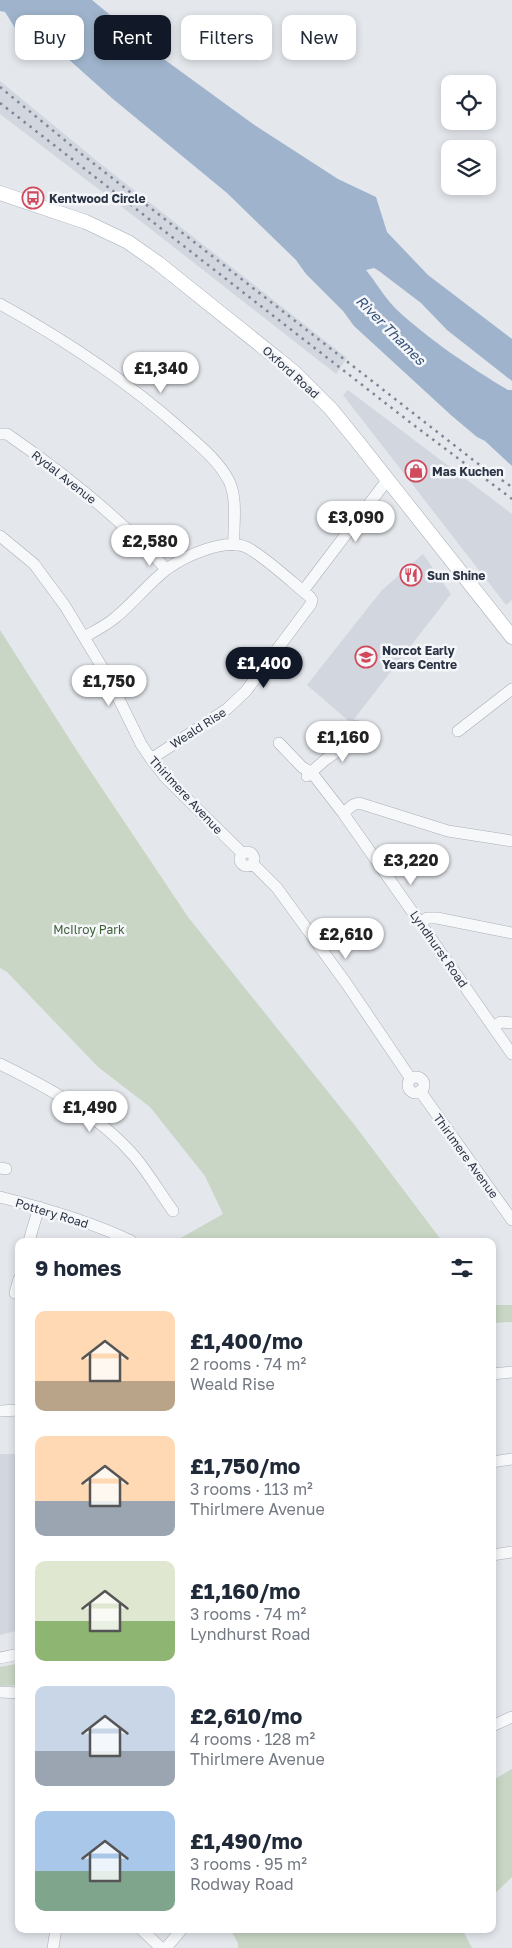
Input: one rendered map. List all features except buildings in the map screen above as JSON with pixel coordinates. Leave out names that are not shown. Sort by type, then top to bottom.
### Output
[{"type":"main road","name":"Oxford Road","points":[[0,193],[67,214],[100,227],[128,242],[158,263],[306,383],[331,409],[388,479],[512,637]]},
{"type":"street","points":[[0,304],[38,325],[106,369],[156,407],[212,457],[228,480],[234,496],[234,545]]},
{"type":"street","name":"Rydal Avenue","points":[[0,434],[7,434],[57,470],[127,528],[166,569]]},
{"type":"street","points":[[84,638],[114,619],[166,569],[191,555],[219,546],[234,545],[245,547],[303,591],[388,479]]},
{"type":"street","name":"Thirlmere Avenue","points":[[0,536],[34,564],[65,606],[108,677],[141,744],[151,759],[166,778],[243,854],[246,852],[252,853],[254,860],[252,864],[278,888],[346,983],[411,1079],[418,1077],[422,1080],[423,1088],[420,1091],[512,1220]]},
{"type":"street","name":"Weald Rise","points":[[151,759],[227,709],[246,691],[311,604],[312,600],[303,591]]},
{"type":"street","points":[[458,731],[512,689]]},
{"type":"street","points":[[309,775],[338,751],[356,726]]},
{"type":"street","name":"Lyndhurst Road","points":[[280,743],[343,813],[512,1054]]},
{"type":"street","points":[[343,813],[359,803],[448,831],[512,841]]},
{"type":"street","points":[[421,923],[427,918],[437,918],[512,933]]},
{"type":"street","points":[[493,1027],[502,1022],[512,1023]]},
{"type":"street","points":[[0,1064],[34,1080],[72,1102],[108,1131],[135,1158],[172,1211]]},
{"type":"street","name":"Pottery Road","points":[[0,1197],[39,1207],[112,1237]]},
{"type":"street","points":[[30,1238],[39,1207]]},
{"type":"street","points":[[496,1374],[512,1372]]},
{"type":"street","points":[[0,1411],[15,1410]]},
{"type":"street","points":[[496,1461],[512,1459]]},
{"type":"street","points":[[496,1554],[512,1552]]},
{"type":"street","points":[[0,1658],[15,1655]]},
{"type":"street","points":[[0,1692],[15,1693]]},
{"type":"street","points":[[496,1724],[512,1717]]},
{"type":"street","points":[[53,1948],[55,1933]]},
{"type":"street","points":[[145,1933],[161,1948]]},
{"type":"street","points":[[166,1948],[179,1933]]},
{"type":"shaded area","points":[[0,81],[97,161],[347,358],[336,374],[0,114]]},
{"type":"shaded area","points":[[348,390],[512,514],[512,600],[506,605],[343,395]]},
{"type":"shaded area","name":"Norcot Early Years Centre","points":[[423,554],[451,594],[351,723],[307,685],[382,590]]},
{"type":"shaded area","points":[[0,1454],[15,1454],[15,1631],[0,1635]]},
{"type":"green space","name":"McIlroy Park","points":[[0,630],[79,754],[188,917],[353,1123],[440,1238],[181,1238],[223,1214],[205,1176],[150,1107],[98,1067],[7,972],[0,968]]},
{"type":"green space","points":[[496,1305],[512,1305],[512,1322],[496,1323]]},
{"type":"green space","points":[[15,1664],[15,1685],[0,1686],[0,1667]]},
{"type":"green space","points":[[512,1769],[512,1877],[496,1892],[496,1778]]},
{"type":"green space","points":[[232,1933],[464,1933],[472,1948],[238,1948],[238,1943]]},
{"type":"water","name":"River Thames","points":[[0,0],[92,0],[110,15],[94,15],[94,60],[165,60],[253,124],[338,179],[376,197],[387,232],[428,275],[512,339],[512,381],[447,330],[421,303],[379,271],[374,268],[366,270],[396,309],[421,331],[479,372],[508,390],[512,390],[512,466],[485,441],[477,437],[452,416],[354,326],[343,311],[306,274],[296,260],[227,193],[113,99],[69,60],[84,60],[84,15],[15,15],[15,28],[5,12],[0,11]]},
{"type":"railway","points":[[0,87],[84,156],[477,463],[512,487]]},
{"type":"railway","points":[[0,103],[411,423],[512,499]]},
{"type":"place","name":"Kentwood Circle","points":[[33,198]]},
{"type":"place","name":"Mas Kuchen","points":[[416,471]]},
{"type":"place","name":"Sun Shine","points":[[411,575]]},
{"type":"place","name":"Norcot Early Years Centre","points":[[366,657]]}]
